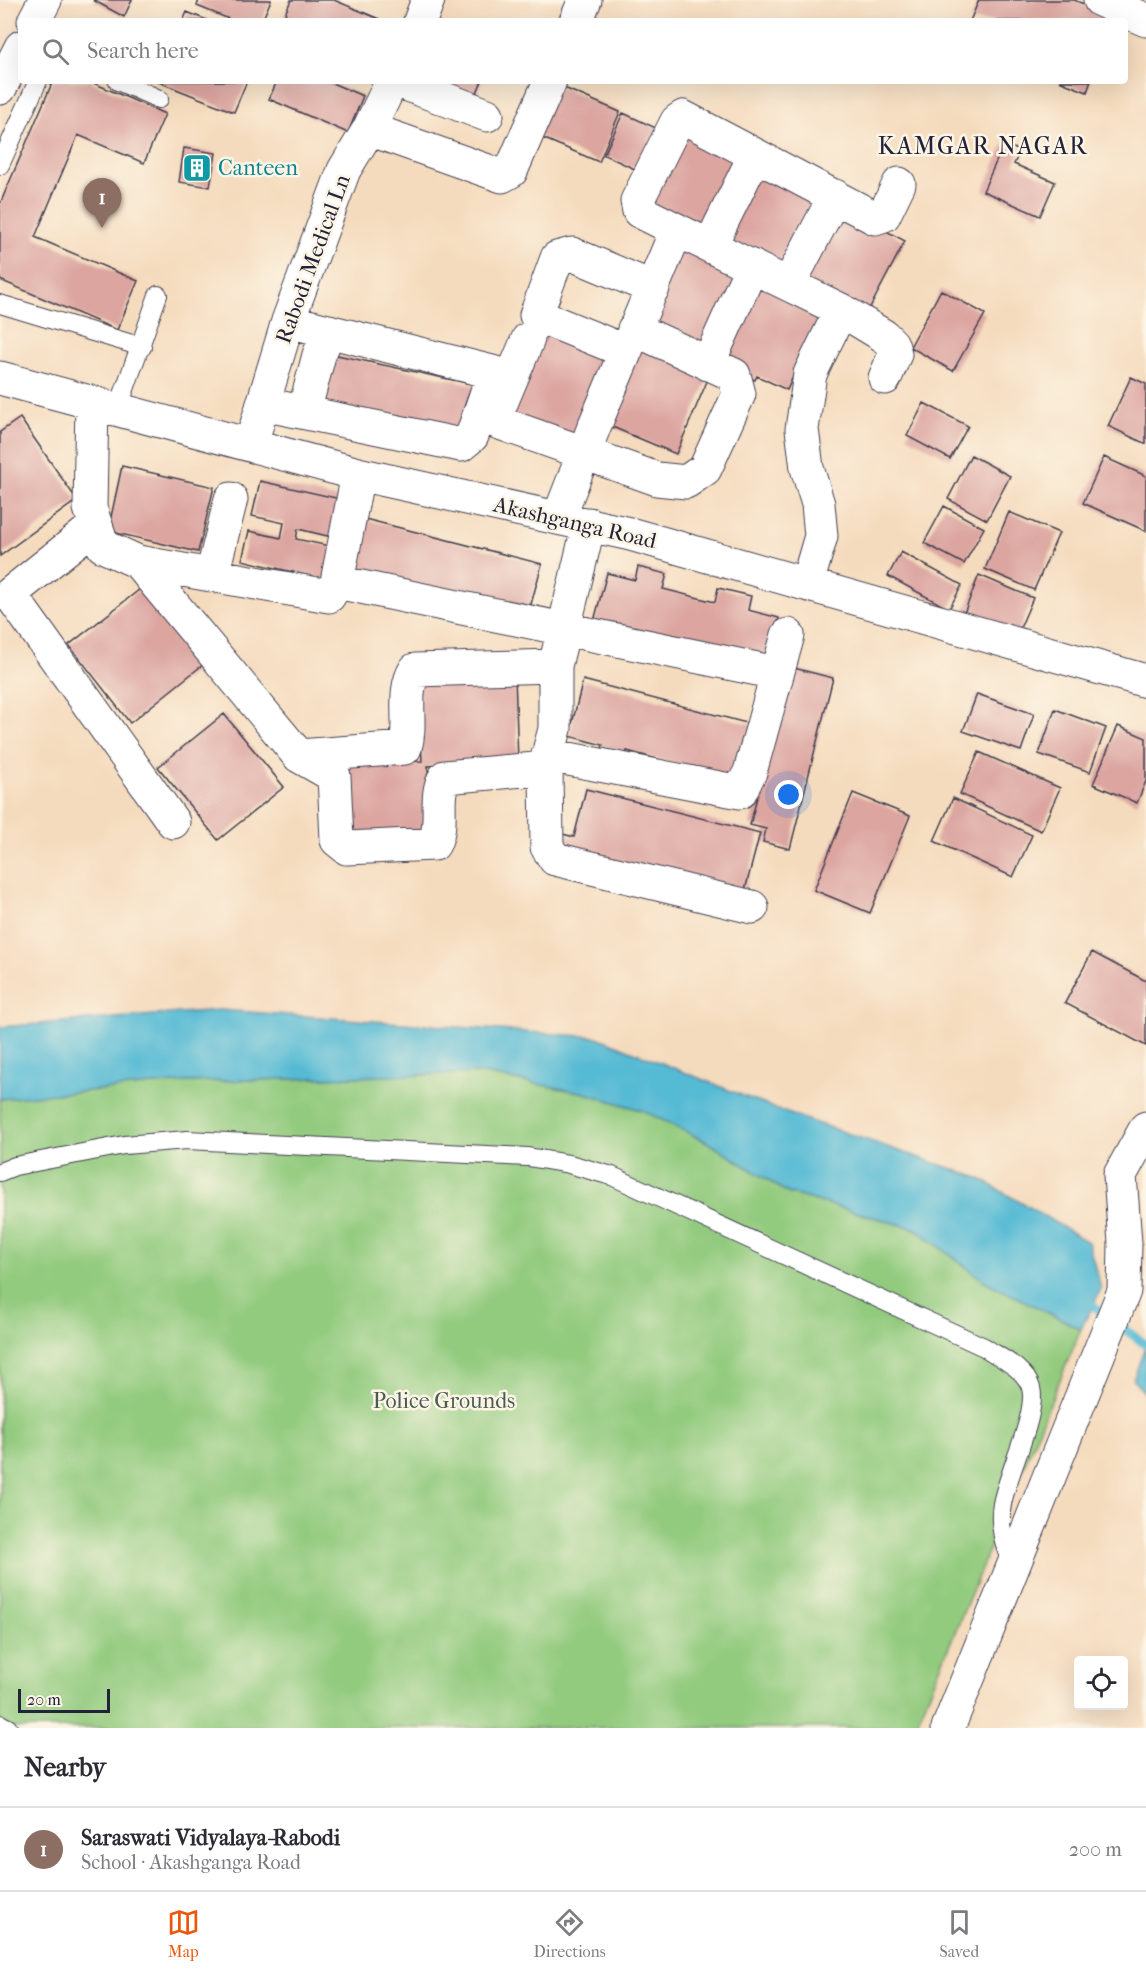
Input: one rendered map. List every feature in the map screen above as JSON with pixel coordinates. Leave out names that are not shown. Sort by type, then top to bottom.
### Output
[{"type":"street","points":[[36,18],[45,0]]},
{"type":"street","points":[[577,18],[585,0]]},
{"type":"street","points":[[1100,0],[1146,20]]},
{"type":"street","points":[[0,88],[18,53]]},
{"type":"street","name":"Rabodi Medical Ln","points":[[251,444],[288,321],[344,170],[369,129],[391,84]]},
{"type":"street","points":[[407,84],[487,115]]},
{"type":"street","points":[[369,129],[502,176],[511,171],[549,84]]},
{"type":"street","points":[[885,378],[895,354],[892,344],[842,310],[639,211],[637,201],[677,121],[683,117],[875,218],[884,215],[899,184]]},
{"type":"street","points":[[697,240],[755,155]]},
{"type":"street","points":[[789,284],[835,196]]},
{"type":"street","points":[[697,240],[674,236],[584,453],[562,630],[555,666],[555,729],[547,762],[547,847],[555,859],[752,907]]},
{"type":"street","points":[[502,375],[497,422],[657,480],[686,482],[705,469],[739,394],[734,375],[708,364],[630,340],[536,315],[557,258],[572,254],[652,288]]},
{"type":"street","points":[[708,364],[752,266]]},
{"type":"street","points":[[807,584],[821,536],[818,504],[807,468],[802,429],[810,374],[842,310]]},
{"type":"street","points":[[288,321],[502,375]]},
{"type":"street","points":[[304,412],[329,331]]},
{"type":"street","points":[[263,404],[461,445],[472,436],[502,375],[528,339]]},
{"type":"street","name":"Akashganga Road","points":[[0,378],[358,474],[574,520],[1146,681]]},
{"type":"street","points":[[105,405],[90,508],[104,546],[138,562],[329,596],[337,582],[358,474]]},
{"type":"street","points":[[212,575],[231,499]]},
{"type":"street","points":[[96,525],[5,588],[173,822]]},
{"type":"street","points":[[138,562],[299,756],[334,777],[338,840],[347,848],[435,844],[440,833],[440,786],[445,777],[547,762],[740,792],[750,772],[788,635]]},
{"type":"street","points":[[337,582],[776,673]]},
{"type":"street","points":[[299,756],[405,748],[409,736],[409,680],[415,670],[555,666]]},
{"type":"street","points":[[948,1728],[1124,1291],[1136,1250],[1120,1175],[1146,1128]]},
{"type":"lane","points":[[0,165],[37,84]]},
{"type":"lane","points":[[125,84],[159,99]]},
{"type":"lane","points":[[105,405],[142,347],[158,295]]},
{"type":"lane","points":[[0,304],[142,347]]},
{"type":"lane","points":[[0,1172],[15,1166],[124,1145],[187,1140],[528,1157],[569,1164],[612,1176],[984,1347],[1020,1371],[1032,1388],[1031,1408],[1002,1505],[1001,1534],[1012,1566]]},
{"type":"lane","points":[[0,1724],[8,1728]]},
{"type":"green space","name":"Police Grounds","points":[[478,1073],[585,1093],[644,1111],[711,1144],[788,1193],[916,1229],[986,1282],[1081,1329],[915,1728],[0,1728],[0,1099],[186,1082]]},
{"type":"water","points":[[219,1010],[597,1037],[781,1111],[979,1178],[1088,1242],[1101,1289],[1081,1329],[986,1282],[916,1229],[788,1193],[711,1144],[644,1111],[585,1093],[478,1073],[186,1082],[0,1099],[0,1027]]},
{"type":"water","points":[[1146,1344],[1146,1394],[1133,1380]]},
{"type":"building","points":[[93,0],[132,0],[124,17]]},
{"type":"building","points":[[199,0],[271,0],[263,18],[227,18],[197,6]]},
{"type":"building","points":[[291,0],[334,0],[377,18],[283,18]]},
{"type":"building","points":[[979,0],[1074,0],[1116,17],[1116,18],[971,18]]},
{"type":"building","points":[[187,12],[202,18],[184,18]]},
{"type":"building","points":[[52,84],[96,84],[165,114],[144,163],[78,135],[35,237],[138,281],[117,330],[0,280],[0,204]]},
{"type":"building","points":[[164,84],[246,84],[234,112]]},
{"type":"building","points":[[276,84],[334,84],[363,96],[348,133],[269,99]]},
{"type":"building","points":[[420,84],[481,84],[471,106]]},
{"type":"building","points":[[555,84],[620,112],[599,162],[533,134]]},
{"type":"building","points":[[1067,84],[1090,84],[1087,92]]},
{"type":"building","points":[[623,113],[656,128],[637,170],[604,155]]},
{"type":"building","points":[[680,125],[744,159],[707,237],[642,206]]},
{"type":"building","points":[[1004,144],[1020,151],[1014,164],[1055,182],[1040,216],[983,191]]},
{"type":"building","name":"Canteen","points":[[184,148],[216,153],[210,187],[179,182]]},
{"type":"building","points":[[760,162],[827,197],[790,267],[722,241]]},
{"type":"building","points":[[836,204],[905,241],[866,315],[797,277]]},
{"type":"building","points":[[675,248],[742,277],[707,357],[640,328]]},
{"type":"building","points":[[751,275],[824,307],[787,390],[757,376],[755,380],[735,371],[716,356]]},
{"type":"building","points":[[941,290],[985,314],[953,371],[910,347]]},
{"type":"building","points":[[545,324],[617,356],[576,448],[504,416]]},
{"type":"building","points":[[638,340],[711,372],[676,454],[603,423]]},
{"type":"building","points":[[323,352],[476,385],[463,438],[309,398]]},
{"type":"building","points":[[1131,377],[1146,384],[1146,444],[1108,426]]},
{"type":"building","points":[[924,403],[968,426],[950,459],[907,436]]},
{"type":"building","points":[[20,418],[77,500],[0,556],[0,432]]},
{"type":"building","points":[[971,455],[1010,476],[987,520],[948,499]]},
{"type":"building","points":[[1104,457],[1146,476],[1146,531],[1083,503]]},
{"type":"building","points":[[122,466],[214,487],[198,552],[108,531]]},
{"type":"building","points":[[260,481],[345,500],[336,538],[298,529],[296,539],[334,547],[327,580],[242,560],[249,531],[281,538],[284,523],[252,516]]},
{"type":"building","points":[[944,506],[984,528],[964,564],[924,543]]},
{"type":"building","points":[[1009,512],[1059,533],[1034,590],[985,569]]},
{"type":"building","points":[[365,519],[542,564],[528,615],[352,571]]},
{"type":"building","points":[[901,552],[962,585],[949,609],[888,576]]},
{"type":"building","points":[[638,567],[667,574],[663,589],[715,602],[718,588],[751,596],[748,610],[779,618],[767,666],[594,621],[607,573],[635,580]]},
{"type":"building","points":[[979,575],[1033,598],[1017,635],[964,613]]},
{"type":"building","points":[[144,586],[205,663],[130,723],[69,645]]},
{"type":"building","points":[[790,667],[833,678],[790,849],[763,842],[766,829],[750,825]]},
{"type":"building","points":[[515,675],[518,762],[428,766],[430,838],[347,840],[345,763],[422,761],[419,679]]},
{"type":"building","points":[[583,680],[754,725],[739,781],[627,751],[624,759],[601,753],[603,745],[569,736]]},
{"type":"building","points":[[977,694],[1034,714],[1021,751],[963,731]]},
{"type":"building","points":[[1055,709],[1106,728],[1090,772],[1039,754]]},
{"type":"building","points":[[224,714],[284,787],[218,840],[158,767]]},
{"type":"building","points":[[1118,726],[1146,738],[1146,781],[1137,803],[1093,784]]},
{"type":"building","points":[[979,752],[1060,788],[1041,831],[960,794]]},
{"type":"building","points":[[586,789],[760,833],[743,898],[555,849],[559,833],[574,837]]},
{"type":"building","points":[[853,793],[910,816],[870,913],[814,890]]},
{"type":"building","points":[[953,798],[1032,835],[1013,877],[934,841]]},
{"type":"building","points":[[1092,952],[1146,981],[1146,1046],[1065,1003]]},
{"type":"waterway","points":[[1083,1298],[1146,1345]]},
{"type":"place","name":"Canteen","points":[[197,168]]},
{"type":"place","name":"Saraswati Vidyalaya-Rabodi","points":[[102,228]]},
{"type":"district","name":"KAMGAR NAGAR","points":[[983,146]]}]
